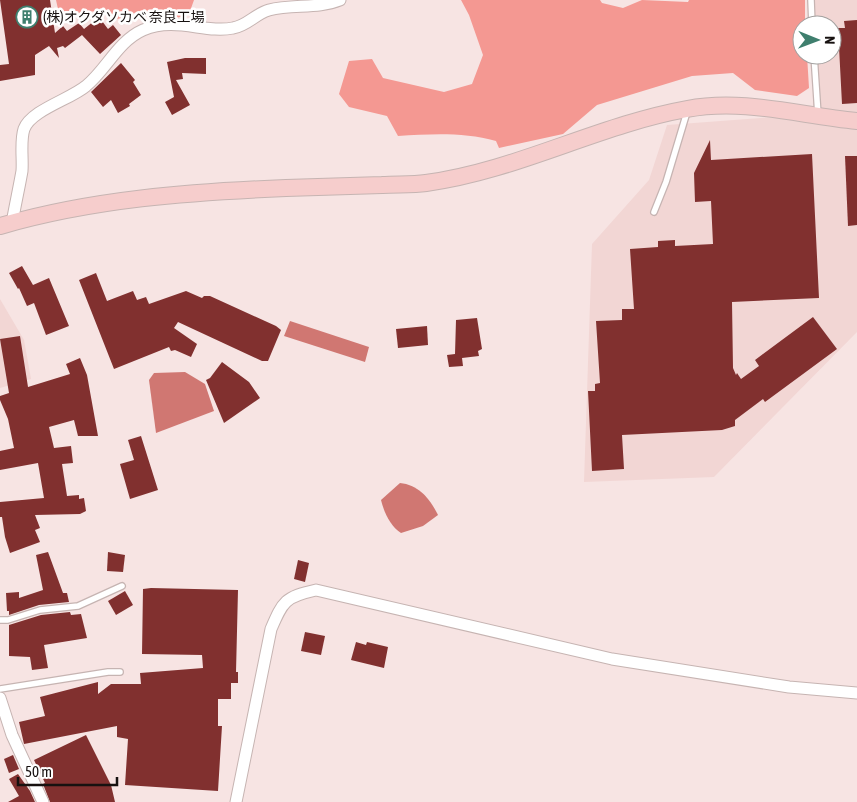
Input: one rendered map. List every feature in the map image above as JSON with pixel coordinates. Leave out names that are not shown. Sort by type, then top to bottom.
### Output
[{"type":"street","points":[[6,224],[22,171],[24,129],[30,120],[86,86],[127,41],[143,30],[162,25],[184,24],[232,29],[245,24],[258,14],[272,9],[329,4],[340,0]]},
{"type":"street","points":[[6,224],[86,205],[135,198],[284,188],[425,183],[507,164],[641,119],[688,108],[747,106],[857,121]]},
{"type":"street","points":[[236,802],[271,629],[282,604],[298,594],[316,590],[612,659],[789,687],[857,693]]},
{"type":"street","points":[[0,698],[12,736],[43,802]]},
{"type":"lane","points":[[810,0],[811,15]]},
{"type":"lane","points":[[815,65],[818,117]]},
{"type":"lane","points":[[654,212],[675,155],[688,108]]},
{"type":"lane","points":[[0,620],[8,620],[40,610],[78,606],[122,586]]},
{"type":"lane","points":[[0,689],[108,672],[120,672]]},
{"type":"shaded area","points":[[56,0],[194,0],[189,14],[175,18],[156,20],[137,12],[112,21],[103,11],[82,12],[60,18]]},
{"type":"shaded area","points":[[461,0],[600,0],[602,3],[623,8],[642,0],[688,2],[689,0],[805,0],[805,15],[792,15],[792,65],[808,65],[809,88],[797,96],[755,90],[733,73],[692,76],[597,105],[563,134],[499,148],[496,141],[472,136],[435,134],[398,136],[387,116],[349,107],[339,94],[349,61],[372,59],[383,78],[444,92],[472,84],[483,55],[469,15]]},
{"type":"shaded area","points":[[812,0],[857,0],[857,332],[714,477],[584,482],[592,244],[649,180],[667,125],[813,114],[813,65],[842,65],[842,15],[812,15]]},
{"type":"shaded area","points":[[0,299],[24,340],[31,379],[0,388]]},
{"type":"shaded area","points":[[290,321],[369,347],[365,362],[284,336]]},
{"type":"shaded area","points":[[185,372],[205,384],[214,411],[156,433],[149,380],[154,373]]},
{"type":"shaded area","points":[[400,483],[407,484],[423,494],[438,515],[423,526],[401,533],[388,518],[381,500]]},
{"type":"building","points":[[0,0],[50,0],[55,33],[63,26],[67,31],[79,23],[84,29],[99,17],[108,29],[113,25],[121,35],[100,54],[82,35],[65,48],[63,46],[57,48],[59,58],[49,46],[35,55],[35,75],[0,81],[0,65],[9,64]]},
{"type":"building","points":[[857,20],[857,103],[842,104],[840,65],[842,65],[842,28],[845,28],[844,21]]},
{"type":"building","points":[[185,58],[206,58],[206,74],[182,73],[183,79],[176,80],[190,105],[172,115],[165,102],[174,97],[167,62]]},
{"type":"building","points":[[121,63],[135,80],[133,82],[141,95],[129,104],[130,106],[118,113],[111,100],[103,107],[91,92]]},
{"type":"building","points":[[710,140],[711,160],[812,154],[819,298],[732,302],[733,368],[736,375],[737,373],[741,379],[759,366],[755,360],[813,317],[837,349],[765,402],[763,399],[735,420],[735,426],[722,430],[622,435],[624,469],[592,471],[588,391],[595,391],[595,384],[600,383],[596,321],[622,320],[622,309],[634,309],[630,249],[658,247],[658,241],[675,240],[675,246],[713,244],[711,201],[695,202],[694,173]]},
{"type":"building","points":[[845,156],[857,156],[857,225],[848,226]]},
{"type":"building","points":[[22,266],[33,285],[49,278],[69,326],[46,335],[34,303],[27,306],[19,288],[9,273]]},
{"type":"building","points":[[96,273],[107,301],[133,291],[137,300],[146,297],[149,304],[186,291],[202,298],[210,296],[281,330],[268,361],[262,361],[178,322],[174,328],[197,344],[191,357],[175,350],[171,351],[169,347],[114,369],[79,280]]},
{"type":"building","points":[[477,318],[482,349],[478,351],[479,356],[462,358],[463,366],[449,367],[447,355],[455,354],[456,320]]},
{"type":"building","points":[[427,326],[428,345],[398,348],[396,329]]},
{"type":"building","points":[[20,336],[28,387],[70,374],[66,364],[80,358],[87,375],[98,436],[78,436],[74,420],[49,427],[54,448],[71,446],[73,463],[62,464],[67,496],[79,495],[79,499],[84,498],[86,511],[80,514],[35,515],[40,528],[35,530],[40,542],[10,553],[2,517],[0,517],[0,502],[44,498],[38,463],[0,470],[0,451],[14,448],[8,419],[0,400],[0,396],[9,393],[0,339]]},
{"type":"building","points":[[222,362],[249,382],[260,398],[224,423],[206,380],[210,378]]},
{"type":"building","points":[[141,436],[158,490],[130,499],[120,464],[134,460],[128,440]]},
{"type":"building","points":[[48,552],[63,593],[67,593],[69,602],[39,605],[9,615],[6,593],[19,592],[19,598],[43,590],[36,555]]},
{"type":"building","points":[[108,552],[125,555],[123,572],[107,571]]},
{"type":"building","points":[[298,560],[309,563],[305,582],[294,579]]},
{"type":"building","points":[[143,589],[238,590],[236,672],[238,672],[238,683],[231,683],[231,699],[218,699],[218,726],[222,726],[218,791],[125,785],[128,739],[117,737],[117,726],[24,744],[19,722],[45,716],[40,697],[98,682],[98,694],[111,684],[141,684],[140,673],[203,668],[202,655],[142,654]]},
{"type":"building","points":[[125,591],[133,605],[116,615],[108,601]]},
{"type":"building","points":[[70,612],[71,615],[81,614],[87,638],[44,645],[48,668],[32,670],[30,657],[9,656],[9,625],[41,615]]},
{"type":"building","points":[[305,632],[325,636],[321,655],[301,651]]},
{"type":"building","points":[[356,642],[366,645],[367,642],[388,647],[384,668],[351,660]]},
{"type":"building","points":[[86,735],[111,785],[115,802],[50,802],[43,784],[45,783],[34,760]]},
{"type":"building","points":[[13,755],[19,769],[9,773],[4,759]]},
{"type":"building","points":[[18,774],[35,802],[8,802],[19,796],[9,779]]},
{"type":"place","name":"(株)オクダソカベ 奈良工場","points":[[27,17]]}]
